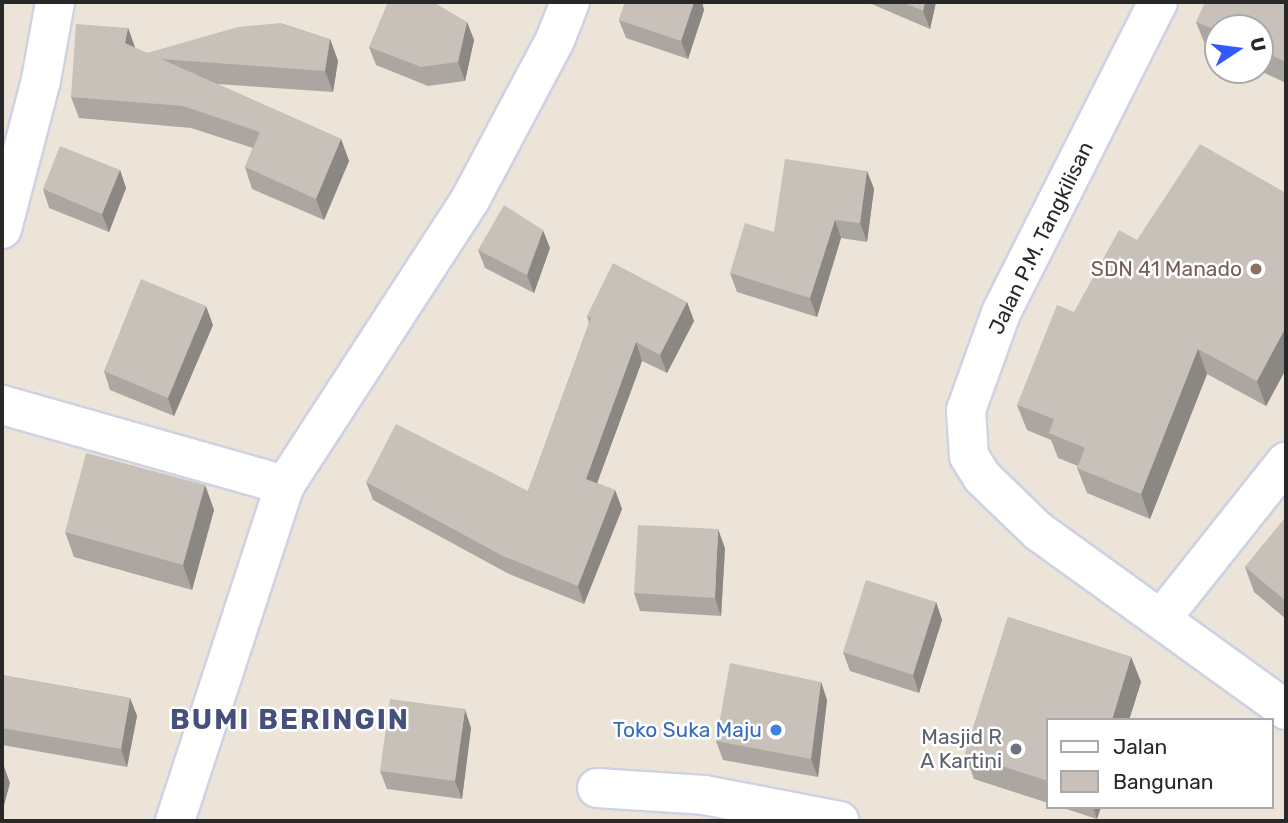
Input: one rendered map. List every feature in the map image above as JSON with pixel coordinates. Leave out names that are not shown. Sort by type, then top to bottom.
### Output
[{"type":"street","points":[[2,229],[41,80],[55,2]]},
{"type":"street","points":[[175,821],[285,485],[470,200],[555,40],[570,2]]},
{"type":"street","name":"Jalan P.M. Tangkilisan","points":[[1158,2],[1001,313],[966,410],[969,456],[982,477],[1038,531],[1286,710]]},
{"type":"street","points":[[2,405],[285,485]]},
{"type":"street","points":[[1161,619],[1286,462]]},
{"type":"street","points":[[597,788],[704,795],[840,821]]},
{"type":"building","points":[[388,2],[433,2],[467,22],[458,62],[421,67],[369,47]]},
{"type":"building","points":[[625,2],[694,2],[681,41],[619,20]]},
{"type":"building","points":[[902,2],[925,2],[923,11]]},
{"type":"building","points":[[1205,2],[1286,2],[1286,62],[1274,56],[1274,14],[1204,14],[1204,25],[1196,22]]},
{"type":"building","points":[[281,23],[330,39],[325,71],[161,59],[341,139],[316,199],[245,167],[260,132],[183,106],[71,97],[76,24],[128,28],[125,43],[147,53],[238,27]]},
{"type":"building","points":[[1200,144],[1286,193],[1286,327],[1257,381],[1198,349],[1141,494],[1077,468],[1085,448],[1049,433],[1054,419],[1017,405],[1057,305],[1074,312],[1119,230],[1137,240]]},
{"type":"building","points":[[60,146],[120,170],[102,214],[43,189]]},
{"type":"building","points":[[785,159],[867,171],[860,223],[835,220],[810,298],[730,273],[745,223],[774,232]]},
{"type":"building","points":[[504,205],[543,230],[527,275],[478,250]]},
{"type":"building","points":[[613,263],[687,302],[660,355],[636,342],[586,479],[615,490],[578,586],[503,556],[366,482],[396,424],[528,491],[591,318],[587,316]]},
{"type":"building","points":[[141,279],[206,306],[168,398],[104,371]]},
{"type":"building","points":[[86,453],[205,485],[183,565],[65,532]]},
{"type":"building","points":[[1286,517],[1286,601],[1245,567]]},
{"type":"building","points":[[638,525],[718,529],[715,598],[634,593]]},
{"type":"building","points":[[866,580],[936,602],[913,675],[843,652]]},
{"type":"building","name":"Masjid R A Kartini","points":[[1008,617],[1131,657],[1113,718],[1046,718],[1046,780],[965,754]]},
{"type":"building","name":"Toko Suka Maju","points":[[730,663],[821,682],[811,759],[716,741]]},
{"type":"building","points":[[2,675],[130,698],[121,749],[2,728]]},
{"type":"building","points":[[390,699],[465,709],[455,781],[380,771]]},
{"type":"place","name":"SDN 41 Manado","points":[[1256,269]]},
{"type":"place","name":"Toko Suka Maju","points":[[776,730]]},
{"type":"place","name":"Masjid R A Kartini","points":[[1016,749]]},
{"type":"district","name":"BUMI BERINGIN","points":[[290,720]]}]
